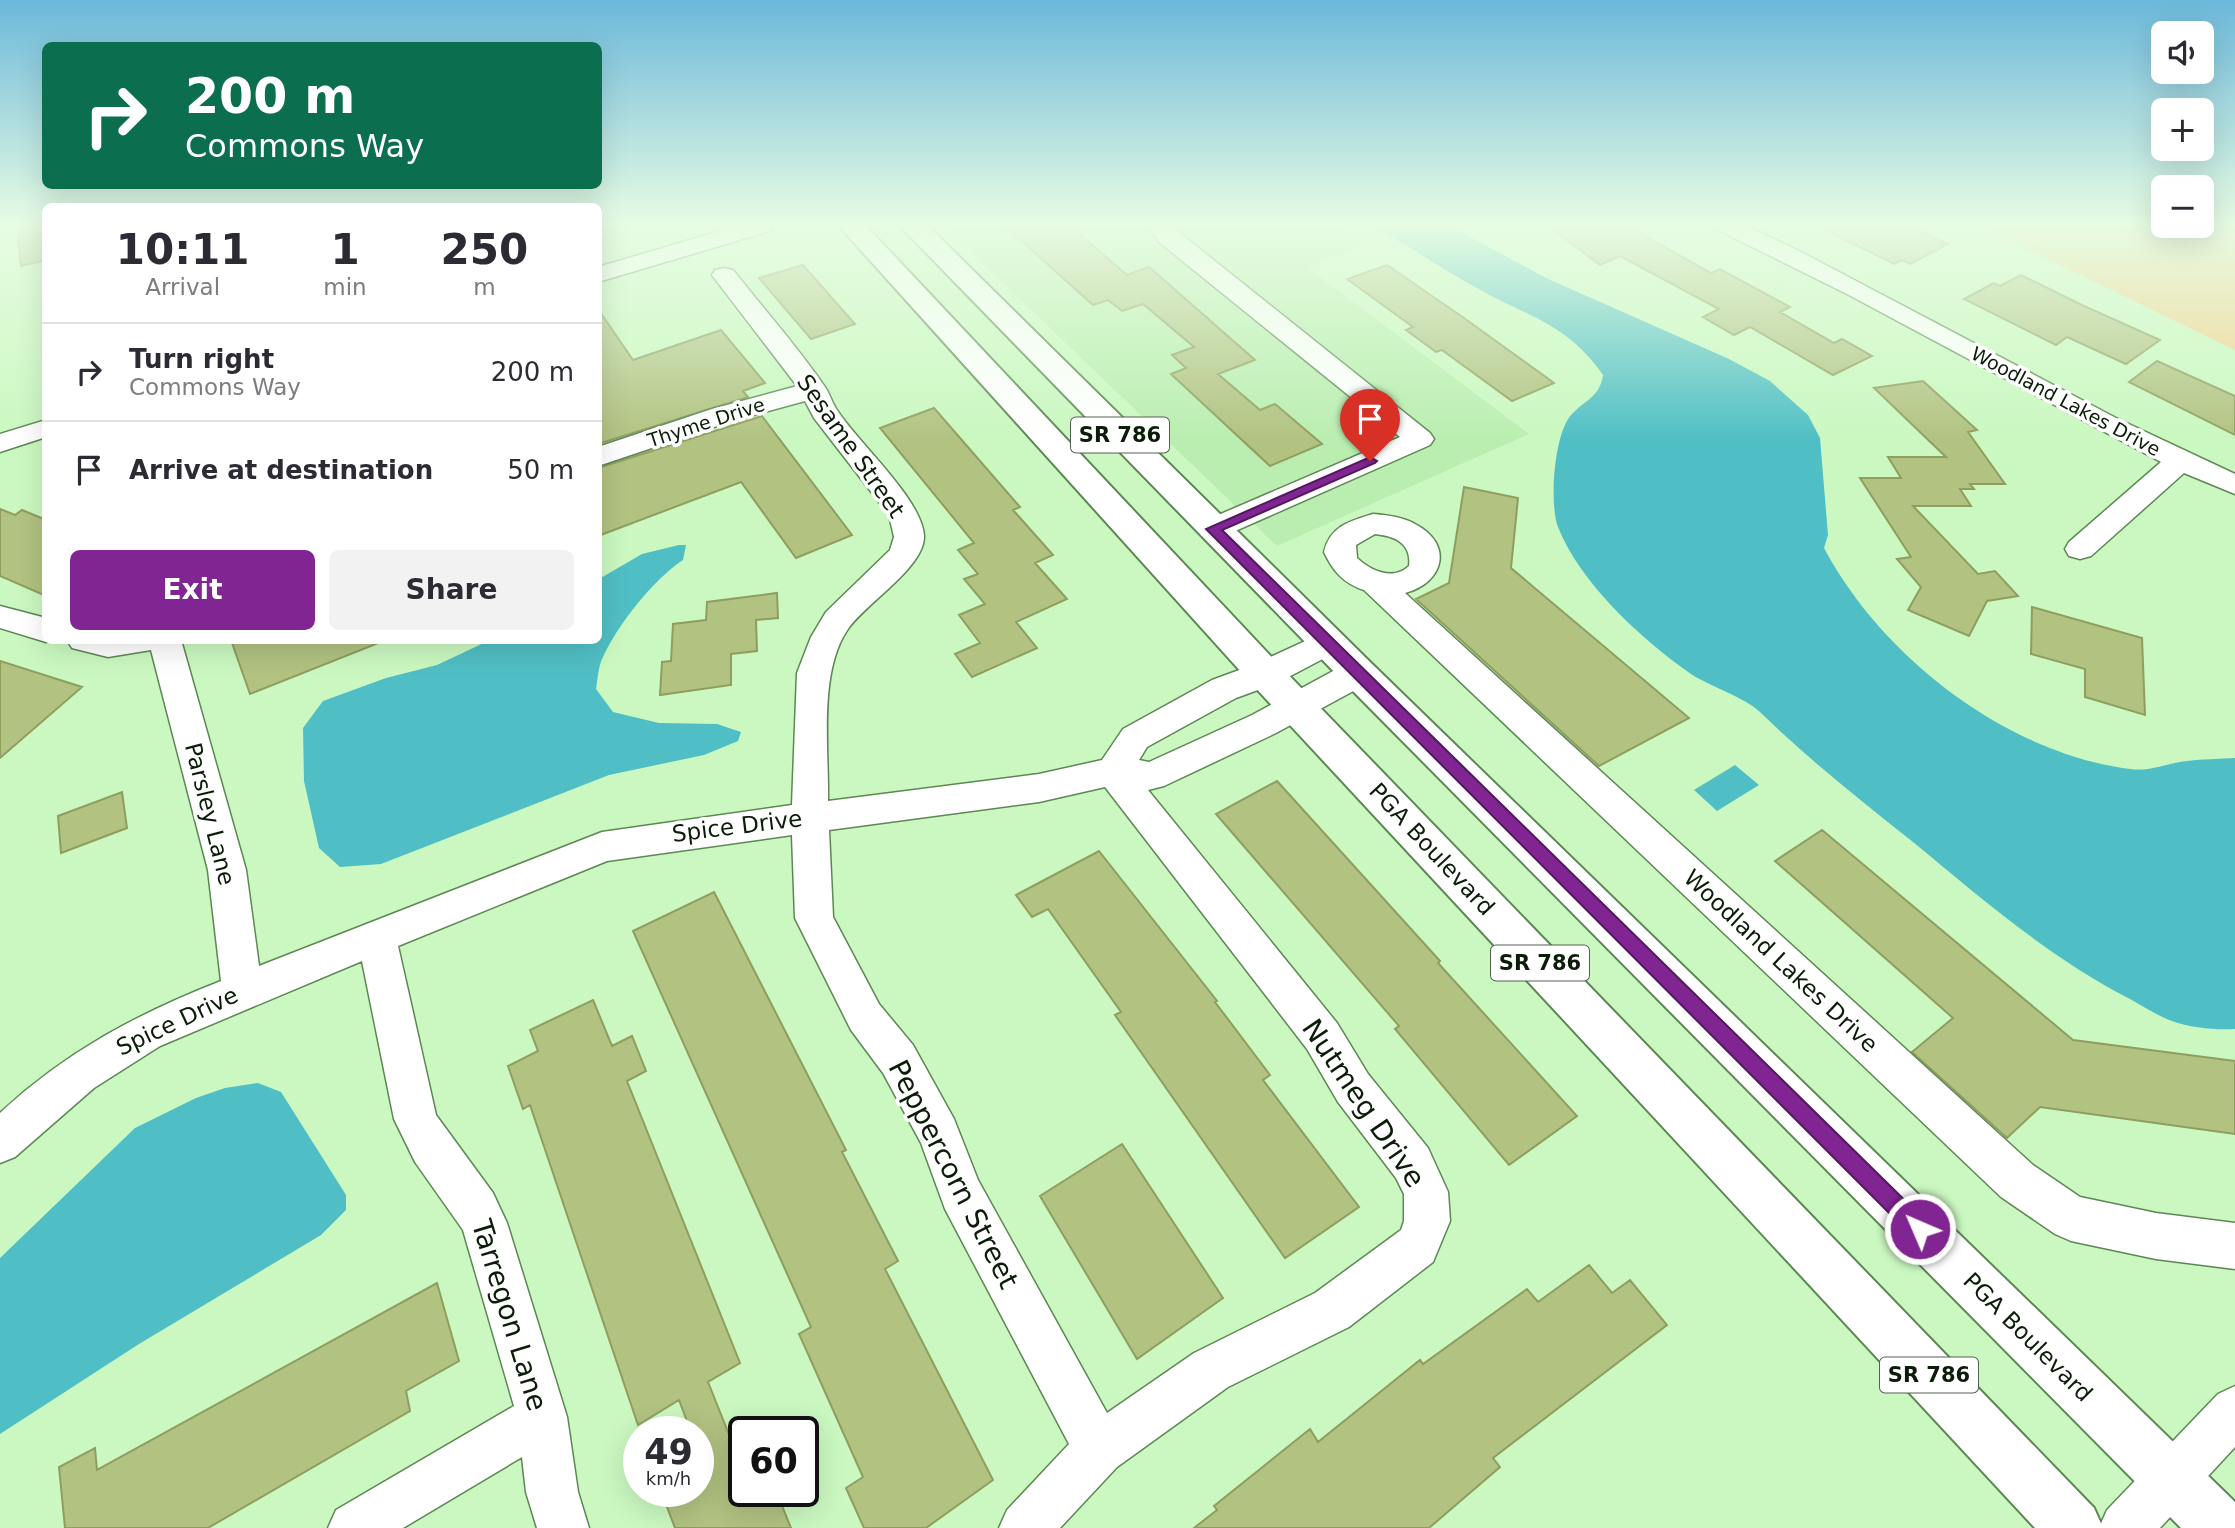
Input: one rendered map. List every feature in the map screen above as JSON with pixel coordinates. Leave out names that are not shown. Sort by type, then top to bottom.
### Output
[{"type":"main road","name":"PGA Boulevard","points":[[918,297],[1265,674],[2074,1528]]},
{"type":"main road","name":"PGA Boulevard","points":[[984,297],[1342,658],[2221,1528]]},
{"type":"street","name":"Sesame Street","points":[[741,297],[814,390],[824,412],[902,513],[909,537],[904,553],[894,565],[850,604],[819,654],[811,690],[810,817]]},
{"type":"street","points":[[1213,529],[1420,439],[1243,297]]},
{"type":"street","name":"Woodland Lakes Drive","points":[[1874,297],[2113,428],[2235,485]]},
{"type":"street","name":"Thyme Drive","points":[[602,456],[722,415],[814,390]]},
{"type":"street","points":[[0,443],[42,429]]},
{"type":"street","points":[[0,435],[0,443]]},
{"type":"street","points":[[0,443],[42,438]]},
{"type":"street","name":"Woodland Lakes Drive","points":[[2080,549],[2180,461]]},
{"type":"street","name":"Woodland Lakes Drive","points":[[1375,583],[2017,1181],[2071,1218],[2156,1237],[2235,1246]]},
{"type":"street","points":[[0,617],[42,629]]},
{"type":"street","name":"Parsley Lane","points":[[166,644],[227,870],[242,990]]},
{"type":"street","points":[[1113,771],[1135,738],[1224,689],[1265,674],[1342,658]]},
{"type":"street","name":"Spice Drive","points":[[0,1142],[47,1098],[107,1053],[169,1020],[602,847],[1039,788],[1113,771],[1152,776],[1264,724],[1296,705],[1342,658]]},
{"type":"street","name":"Nutmeg Drive","points":[[1099,1449],[1211,1370],[1332,1310],[1417,1246],[1427,1221],[1426,1192],[1412,1163],[1353,1088],[1322,1036],[1113,771]]},
{"type":"street","name":"Peppercorn Street","points":[[810,817],[811,898],[822,938],[865,1017],[898,1059],[939,1134],[961,1193],[1099,1449]]},
{"type":"street","name":"Tarregon Lane","points":[[376,936],[415,1119],[425,1142],[474,1200],[484,1223],[542,1417],[552,1492],[563,1528]]},
{"type":"street","points":[[2125,1528],[2235,1411]]},
{"type":"street","points":[[354,1528],[542,1417]]},
{"type":"street","points":[[1025,1528],[1099,1449]]},
{"type":"shaded area","points":[[1018,297],[1347,297],[1529,434],[1277,546]]},
{"type":"shaded area","points":[[2126,297],[2235,297],[2235,350]]},
{"type":"water","points":[[1495,297],[1590,297],[1729,359],[1770,381],[1808,415],[1820,438],[1828,535],[1824,548],[1849,588],[1879,626],[1914,662],[1952,693],[1994,721],[2038,743],[2084,759],[2130,769],[2145,769],[2193,760],[2235,758],[2235,1029],[2195,1027],[2167,1019],[2072,965],[1965,885],[1835,779],[1760,712],[1691,674],[1653,645],[1614,609],[1581,569],[1568,548],[1558,527],[1554,502],[1557,452],[1566,423],[1599,388],[1603,375],[1575,343],[1545,322]]},
{"type":"water","points":[[686,545],[683,560],[649,590],[618,631],[601,661],[596,689],[613,712],[659,723],[717,724],[741,732],[738,741],[704,755],[609,775],[381,864],[340,867],[319,848],[304,781],[303,728],[323,701],[386,678],[437,665],[482,644],[602,644],[602,577],[642,554]]},
{"type":"water","points":[[1735,765],[1759,785],[1717,811],[1694,790]]},
{"type":"water","points":[[258,1083],[281,1092],[346,1195],[346,1210],[321,1235],[139,1344],[0,1434],[0,1258],[135,1128],[196,1098],[225,1088]]},
{"type":"building","points":[[775,297],[831,297],[855,324],[811,339]]},
{"type":"building","points":[[1084,297],[1184,297],[1255,360],[1218,374],[1260,410],[1275,404],[1322,444],[1270,466],[1171,374],[1186,368],[1172,355],[1194,347],[1143,304],[1122,311],[1108,300],[1093,305]]},
{"type":"building","points":[[1372,297],[1434,297],[1554,383],[1512,401],[1442,350],[1436,352],[1406,330],[1413,327]]},
{"type":"building","points":[[1697,297],[1772,297],[1790,307],[1780,312],[1834,343],[1842,339],[1872,356],[1833,375],[1750,327],[1734,335],[1703,317],[1719,309]]},
{"type":"building","points":[[2066,297],[2160,340],[2126,364],[2067,337],[2056,345],[1964,299]]},
{"type":"building","points":[[602,315],[633,360],[721,330],[765,383],[743,391],[748,397],[602,443]]},
{"type":"building","points":[[2157,361],[2235,396],[2235,435],[2129,382]]},
{"type":"building","points":[[1923,381],[1977,430],[1968,432],[2005,484],[1970,484],[1974,489],[1960,489],[1971,506],[1913,506],[1978,574],[1995,571],[2018,596],[1987,601],[1969,636],[1908,610],[1921,587],[1897,559],[1911,557],[1860,478],[1901,478],[1888,457],[1946,457],[1874,388]]},
{"type":"building","points":[[934,408],[1020,507],[1013,510],[1053,555],[1035,563],[1067,599],[1016,622],[1037,648],[972,677],[955,654],[980,643],[959,615],[985,604],[964,579],[978,574],[958,550],[974,543],[880,428]]},
{"type":"building","points":[[762,416],[852,535],[796,558],[741,482],[602,534],[602,467]]},
{"type":"building","points":[[1464,487],[1518,498],[1511,568],[1689,718],[1599,766],[1416,599],[1449,583]]},
{"type":"building","points":[[0,509],[15,515],[22,510],[42,518],[42,594],[0,576]]},
{"type":"building","points":[[777,593],[778,618],[756,620],[757,651],[731,654],[731,685],[660,695],[662,662],[671,661],[673,624],[706,620],[707,602]]},
{"type":"building","points":[[2032,607],[2142,638],[2145,715],[2085,697],[2085,669],[2031,654]]},
{"type":"building","points":[[232,644],[376,644],[250,694]]},
{"type":"building","points":[[0,661],[82,687],[0,758]]},
{"type":"building","points":[[1277,781],[1577,1116],[1509,1165],[1395,1029],[1399,1026],[1216,814]]},
{"type":"building","points":[[122,792],[127,828],[61,853],[58,816]]},
{"type":"building","points":[[1822,830],[2073,1040],[2235,1061],[2235,1134],[2040,1107],[2007,1138],[1912,1052],[1953,1018],[1775,861]]},
{"type":"building","points":[[1099,851],[1217,1001],[1215,1002],[1270,1075],[1263,1080],[1359,1207],[1285,1258],[1115,1015],[1121,1012],[1048,909],[1032,917],[1016,895]]},
{"type":"building","points":[[714,892],[846,1150],[842,1152],[898,1261],[885,1269],[993,1480],[926,1528],[864,1528],[846,1488],[863,1477],[799,1334],[811,1327],[633,931]]},
{"type":"building","points":[[593,1000],[612,1046],[632,1036],[646,1071],[627,1081],[740,1363],[708,1382],[728,1432],[728,1507],[782,1507],[791,1528],[675,1528],[667,1507],[714,1507],[714,1416],[685,1416],[679,1400],[653,1416],[635,1416],[530,1105],[523,1109],[508,1066],[538,1051],[530,1030]]},
{"type":"building","points":[[1122,1144],[1223,1298],[1137,1359],[1040,1196]]},
{"type":"building","points":[[1589,1265],[1612,1293],[1630,1280],[1667,1325],[1493,1458],[1500,1467],[1429,1528],[1194,1528],[1217,1510],[1214,1506],[1310,1429],[1318,1442],[1420,1360],[1423,1364],[1527,1289],[1538,1302]]},
{"type":"building","points":[[437,1283],[459,1361],[406,1391],[410,1411],[208,1528],[65,1528],[59,1467],[95,1448],[97,1470]]},
{"type":"route","points":[[1370,461],[1213,529],[1920,1229]]}]
